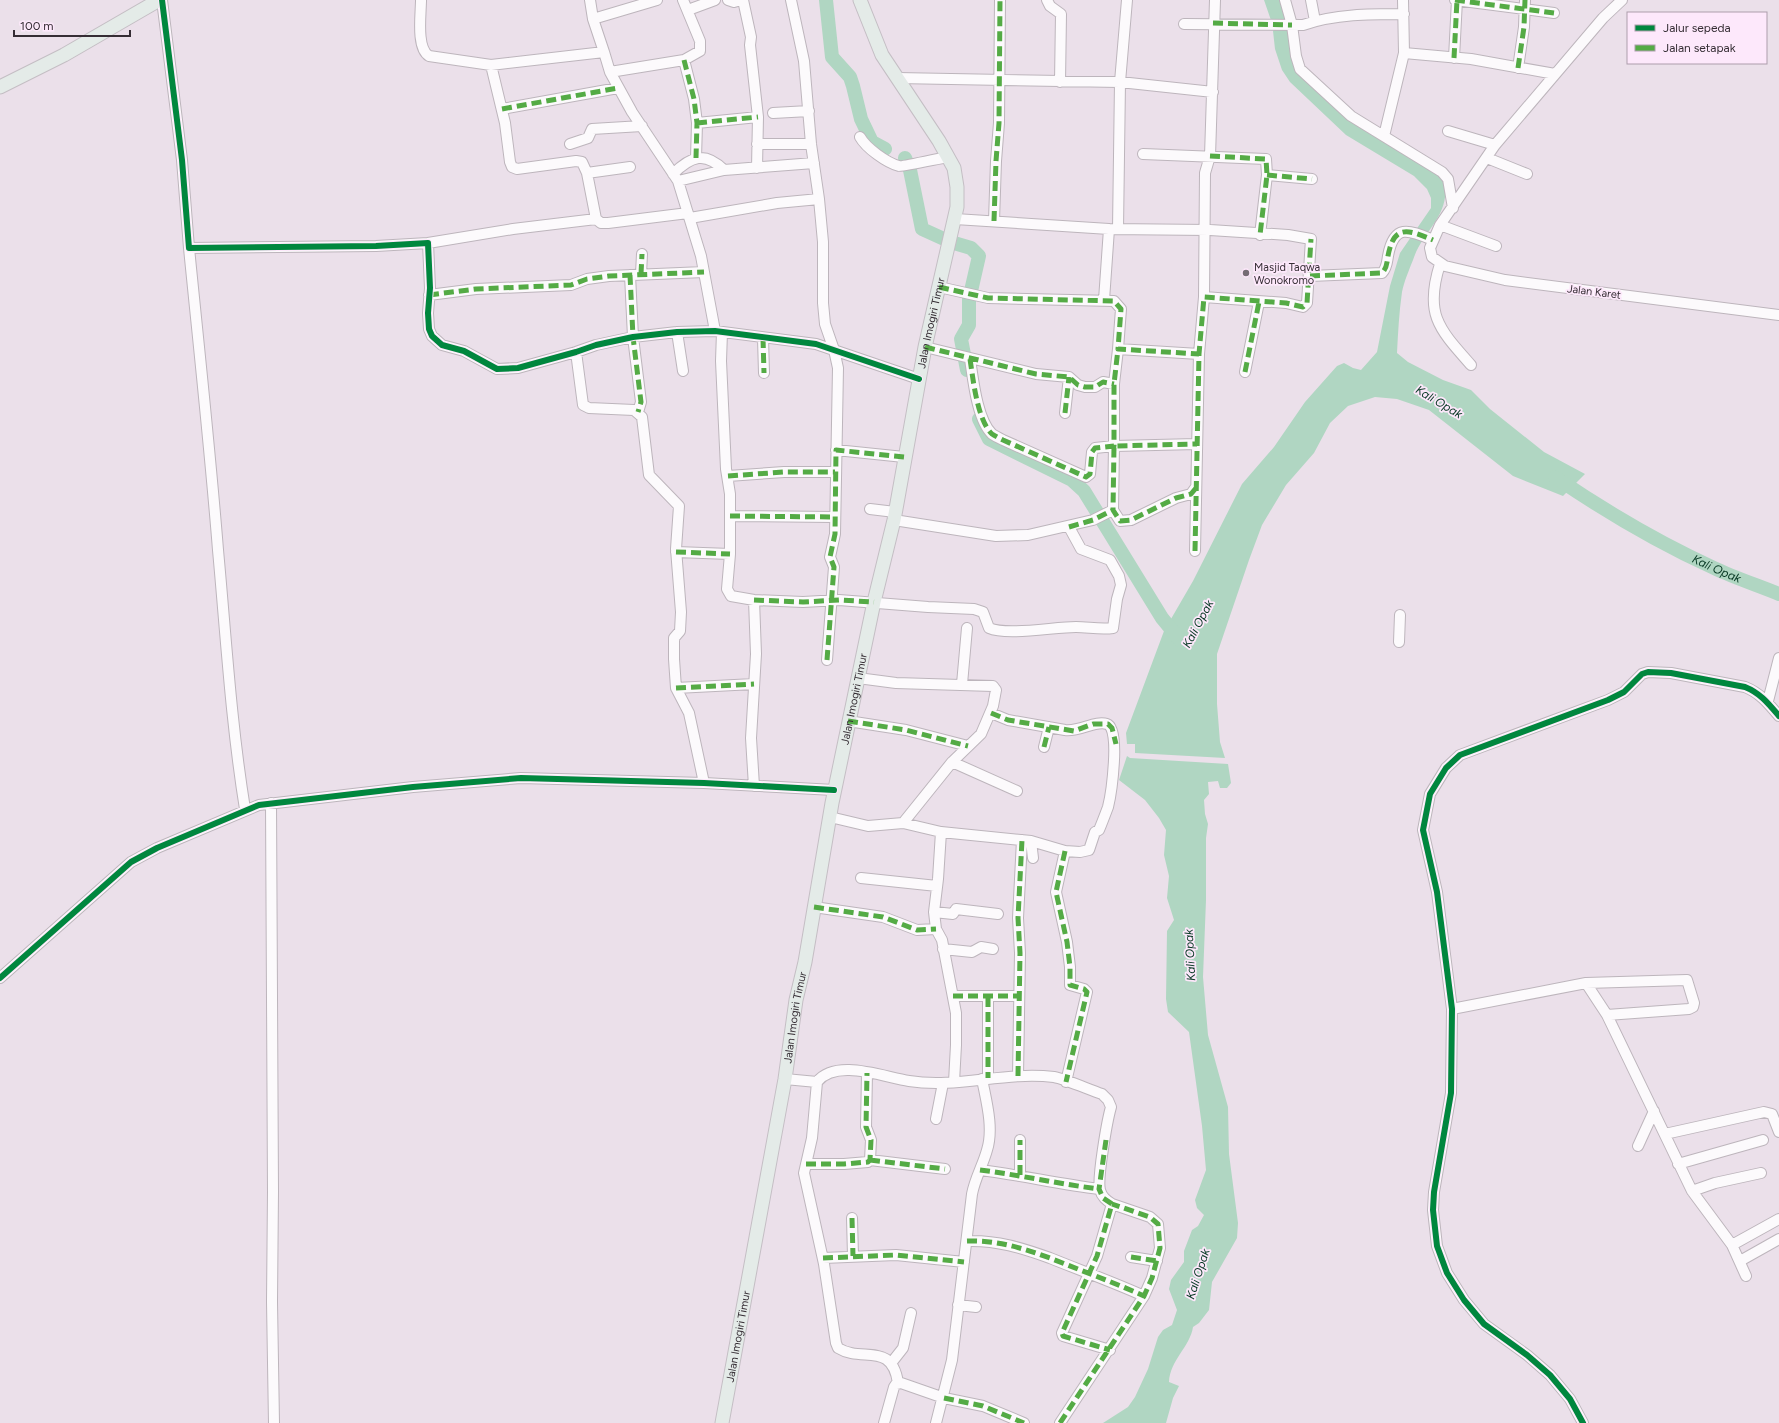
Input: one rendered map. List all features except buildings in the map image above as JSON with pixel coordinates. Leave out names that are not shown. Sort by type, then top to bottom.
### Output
[{"type":"main road","points":[[0,87],[39,68],[161,0]]},
{"type":"main road","name":"Jalan Imogiri Timur","points":[[722,1423],[785,1079],[796,1000],[805,962],[834,790],[874,602],[895,516],[904,457],[925,347],[955,218],[958,187],[954,168],[882,55],[860,0]]},
{"type":"street","points":[[161,0],[182,160],[218,551],[226,659],[237,759],[246,809]]},
{"type":"street","points":[[421,0],[421,44],[425,54],[428,56],[491,65],[604,52]]},
{"type":"street","points":[[590,0],[593,19],[610,72],[618,88],[675,177],[689,215],[718,331],[730,516],[730,554],[727,589],[729,594],[754,600],[803,602],[831,600],[978,609],[983,612],[989,628],[994,630],[1016,631],[1074,627],[1113,628],[1117,599],[1121,586],[1119,576],[1110,560],[1081,550],[1069,527]]},
{"type":"street","points":[[593,19],[657,0]]},
{"type":"street","points":[[610,72],[684,60],[696,55],[700,51],[701,46],[683,0]]},
{"type":"street","points":[[688,10],[715,0]]},
{"type":"street","points":[[728,0],[732,2],[742,0],[751,37],[750,45],[758,117],[757,168]]},
{"type":"street","points":[[791,0],[804,61],[811,144],[819,199],[823,242],[823,303],[825,324],[834,350],[839,384],[835,472],[835,534],[830,557],[834,567],[827,660]]},
{"type":"street","points":[[994,221],[1000,79],[1000,0]]},
{"type":"street","points":[[1047,0],[1050,6],[1061,14],[1060,82]]},
{"type":"street","points":[[1104,300],[1113,229],[1120,82],[1127,0]]},
{"type":"street","points":[[1195,551],[1199,354],[1204,297],[1205,173],[1210,156],[1213,92],[1214,0]]},
{"type":"street","points":[[1285,0],[1289,25],[1300,68],[1351,116],[1442,172],[1448,179],[1453,208]]},
{"type":"street","points":[[1312,0],[1315,21]]},
{"type":"street","points":[[1384,136],[1404,53],[1403,0]]},
{"type":"street","points":[[1454,58],[1456,0],[1525,4],[1554,13]]},
{"type":"street","points":[[1471,365],[1447,338],[1439,326],[1435,314],[1433,296],[1434,281],[1440,264],[1434,260],[1431,254],[1429,238],[1453,208],[1495,145],[1603,18],[1622,0]]},
{"type":"street","points":[[1518,68],[1525,4]]},
{"type":"street","points":[[1184,24],[1195,25],[1213,23],[1303,25],[1315,21],[1358,14],[1404,14]]},
{"type":"street","points":[[1404,53],[1454,58],[1555,74]]},
{"type":"street","points":[[684,60],[694,99],[697,123],[696,158]]},
{"type":"street","points":[[491,65],[505,123],[512,167],[517,170],[576,161],[582,162],[587,173],[596,219]]},
{"type":"street","points":[[897,78],[1120,82],[1213,92]]},
{"type":"street","points":[[502,109],[618,88]]},
{"type":"street","points":[[773,113],[809,111]]},
{"type":"street","points":[[697,123],[758,117]]},
{"type":"street","points":[[570,144],[588,138],[592,129],[642,126]]},
{"type":"street","points":[[1448,131],[1495,145]]},
{"type":"street","points":[[860,137],[866,145],[880,156],[898,166],[948,157]]},
{"type":"street","points":[[757,144],[811,144]]},
{"type":"street","points":[[1143,154],[1263,158],[1267,162],[1267,175],[1260,235]]},
{"type":"street","points":[[675,177],[687,161],[696,158],[709,158],[724,170]]},
{"type":"street","points":[[1487,158],[1527,174]]},
{"type":"street","points":[[675,177],[724,170],[814,163]]},
{"type":"street","points":[[587,173],[630,167]]},
{"type":"street","points":[[1267,175],[1312,179]]},
{"type":"street","points":[[189,248],[376,246],[428,243],[512,229],[596,219],[601,222],[608,223],[689,215],[819,199]]},
{"type":"street","points":[[955,218],[1113,229],[1204,230],[1311,239],[1310,276],[1307,303],[1303,306],[1286,303],[1204,297]]},
{"type":"street","points":[[1440,225],[1496,246]]},
{"type":"street","points":[[1310,276],[1382,273],[1387,265],[1394,239],[1401,232],[1411,232],[1429,238]]},
{"type":"street","points":[[428,243],[429,329],[437,342],[442,345],[464,351],[497,369],[518,368],[596,345],[633,337],[677,332],[718,331],[816,344],[919,379]]},
{"type":"street","points":[[641,274],[642,254]]},
{"type":"street","name":"Jalan Karet","points":[[1440,264],[1505,280],[1779,315]]},
{"type":"street","points":[[429,294],[476,289],[570,285],[587,279],[641,274],[704,272]]},
{"type":"street","points":[[630,275],[633,337],[642,402],[638,412]]},
{"type":"street","points":[[940,287],[988,298],[1061,301],[1104,300],[1114,302],[1121,309],[1114,384],[1114,446],[1111,512],[1120,521],[1131,520],[1176,498],[1191,494],[1196,487]]},
{"type":"street","points":[[1244,372],[1259,302]]},
{"type":"street","points":[[677,332],[683,371]]},
{"type":"street","points":[[763,338],[764,373]]},
{"type":"street","points":[[925,347],[1036,374],[1069,377],[1078,385],[1085,387],[1095,387],[1103,382],[1114,384]]},
{"type":"street","points":[[1118,349],[1199,354]]},
{"type":"street","points":[[576,352],[582,401],[586,407],[634,410],[638,412],[642,417],[649,475],[679,506],[676,552],[681,612],[680,631],[674,638],[676,688],[689,713],[704,783]]},
{"type":"street","points":[[967,358],[986,425],[992,433],[1003,440],[1086,477],[1090,474],[1092,452],[1094,448],[1114,446],[1197,444]]},
{"type":"street","points":[[1065,413],[1069,377]]},
{"type":"street","points":[[836,450],[904,457]]},
{"type":"street","points":[[728,476],[784,472],[835,472]]},
{"type":"street","points":[[870,508],[895,516],[996,536],[1028,535],[1069,527],[1093,520],[1111,512]]},
{"type":"street","points":[[730,516],[834,517]]},
{"type":"street","points":[[676,552],[730,554]]},
{"type":"street","points":[[754,600],[756,654],[751,738],[754,786]]},
{"type":"street","points":[[1399,642],[1400,615]]},
{"type":"street","points":[[962,684],[967,628]]},
{"type":"street","points":[[1768,701],[1779,658]]},
{"type":"street","points":[[1583,1423],[1570,1399],[1550,1375],[1522,1350],[1484,1324],[1464,1300],[1447,1273],[1439,1255],[1435,1230],[1434,1192],[1451,1093],[1452,1009],[1437,892],[1423,830],[1430,794],[1438,779],[1460,755],[1472,749],[1608,700],[1624,692],[1642,674],[1648,672],[1671,672],[1732,683],[1754,691],[1768,701],[1779,716]]},
{"type":"street","points":[[858,678],[896,683],[962,684],[995,687],[993,706],[981,734],[952,762],[903,823]]},
{"type":"street","points":[[676,688],[754,684]]},
{"type":"street","points":[[830,817],[868,826],[903,823],[941,832],[1026,840],[1065,851],[1089,850],[1095,832],[1099,830],[1108,806],[1116,744],[1112,728],[1108,724],[1093,724],[1074,731],[1008,720],[990,713]]},
{"type":"street","points":[[848,721],[906,730],[968,746]]},
{"type":"street","points":[[1044,747],[1049,727]]},
{"type":"street","points":[[952,762],[1017,791]]},
{"type":"street","points":[[0,978],[131,862],[157,848],[246,809],[271,803],[413,787],[520,778],[704,783],[834,790]]},
{"type":"street","points":[[271,803],[273,1175],[272,1302],[274,1423]]},
{"type":"street","points":[[941,832],[934,912],[936,929],[943,949],[953,996],[956,1029],[954,1082]]},
{"type":"street","points":[[1026,840],[1033,858]]},
{"type":"street","points":[[1018,1076],[1018,996],[1020,953],[1018,918],[1026,840]]},
{"type":"street","points":[[1065,851],[1056,892],[1070,968],[1069,982],[1070,985],[1082,988],[1087,992],[1066,1082]]},
{"type":"street","points":[[861,878],[937,886]]},
{"type":"street","points":[[814,907],[883,917],[917,930],[936,929]]},
{"type":"street","points":[[934,912],[950,914],[956,910],[998,914]]},
{"type":"street","points":[[943,949],[972,952],[981,947],[993,949]]},
{"type":"street","points":[[1452,1009],[1586,983],[1687,980],[1694,1003],[1693,1007],[1689,1009],[1607,1015]]},
{"type":"street","points":[[1586,983],[1607,1015],[1692,1191],[1732,1245],[1746,1276]]},
{"type":"street","points":[[953,996],[1018,996]]},
{"type":"street","points":[[936,1423],[944,1398],[952,1360],[974,1182],[988,1148],[989,1132],[985,1078],[988,997]]},
{"type":"street","points":[[898,1383],[896,1370],[892,1362],[877,1356],[844,1351],[838,1348],[823,1258],[804,1173],[812,1138],[817,1082],[822,1075],[832,1071],[843,1070],[909,1081],[943,1083],[1018,1076],[1055,1078],[1102,1094],[1108,1100],[1111,1107],[1102,1156],[1099,1189],[1103,1198],[1112,1204],[1150,1217],[1158,1224],[1160,1236],[1157,1261],[1144,1296],[1110,1350],[1060,1423]]},
{"type":"street","points":[[867,1073],[866,1127],[871,1140],[870,1160]]},
{"type":"street","points":[[785,1079],[817,1082]]},
{"type":"street","points":[[936,1119],[943,1083]]},
{"type":"street","points":[[1638,1146],[1654,1111]]},
{"type":"street","points":[[1665,1134],[1764,1112],[1772,1114],[1779,1132]]},
{"type":"street","points":[[1020,1140],[1020,1175]]},
{"type":"street","points":[[1678,1164],[1763,1140]]},
{"type":"street","points":[[806,1164],[844,1164],[868,1162],[870,1160],[945,1169]]},
{"type":"street","points":[[980,1170],[1020,1175],[1068,1185],[1099,1189]]},
{"type":"street","points":[[1692,1191],[1715,1183],[1761,1173]]},
{"type":"street","points":[[1110,1350],[1064,1336],[1062,1333],[1091,1272],[1103,1238],[1112,1204]]},
{"type":"street","points":[[852,1218],[854,1256]]},
{"type":"street","points":[[1732,1245],[1779,1218]]},
{"type":"street","points":[[1740,1261],[1779,1239]]},
{"type":"street","points":[[967,1240],[997,1241],[1091,1272],[1144,1296]]},
{"type":"street","points":[[823,1258],[896,1255],[964,1262]]},
{"type":"street","points":[[1131,1257],[1157,1261]]},
{"type":"street","points":[[958,1305],[976,1307]]},
{"type":"street","points":[[892,1362],[903,1348],[911,1313]]},
{"type":"street","points":[[898,1383],[944,1398],[983,1406],[1024,1423]]},
{"type":"street","points":[[884,1423],[894,1387],[898,1383]]},
{"type":"water","points":[[1264,0],[1281,0],[1302,66],[1349,118],[1443,177],[1445,190],[1441,211],[1418,249],[1403,288],[1399,315],[1397,353],[1408,362],[1443,380],[1471,390],[1490,409],[1544,452],[1585,474],[1563,496],[1513,476],[1429,410],[1397,399],[1375,397],[1348,406],[1330,423],[1314,453],[1286,485],[1262,525],[1249,560],[1217,654],[1217,704],[1220,742],[1225,758],[1135,753],[1135,744],[1127,744],[1126,733],[1164,631],[1193,581],[1242,484],[1274,447],[1305,402],[1337,366],[1344,363],[1361,370],[1377,352],[1390,286],[1400,253],[1431,208],[1431,198],[1427,189],[1414,176],[1346,135],[1290,82],[1282,70],[1275,49],[1274,29]]},
{"type":"water","points":[[1127,756],[1130,758],[1228,764],[1231,783],[1227,788],[1220,788],[1218,781],[1208,782],[1209,794],[1204,800],[1205,814],[1208,824],[1206,838],[1206,900],[1203,977],[1208,1035],[1228,1107],[1229,1154],[1238,1223],[1237,1238],[1212,1282],[1209,1310],[1199,1323],[1193,1327],[1188,1341],[1176,1360],[1170,1374],[1169,1382],[1179,1386],[1173,1398],[1166,1423],[1103,1423],[1128,1407],[1135,1397],[1148,1369],[1158,1337],[1163,1330],[1172,1325],[1177,1310],[1169,1289],[1171,1280],[1184,1262],[1184,1251],[1192,1230],[1198,1226],[1204,1215],[1197,1208],[1195,1200],[1206,1170],[1202,1126],[1189,1032],[1168,1012],[1166,999],[1167,931],[1174,920],[1167,898],[1169,876],[1164,855],[1166,830],[1145,800],[1119,780]]},
{"type":"waterway","points":[[826,0],[832,57],[850,77],[861,119],[872,142],[885,149]]},
{"type":"waterway","points":[[905,158],[910,170],[922,229],[944,239]]},
{"type":"waterway","points":[[954,243],[971,248],[979,256],[971,291]]},
{"type":"waterway","points":[[967,370],[961,339],[969,325],[969,297]]},
{"type":"waterway","points":[[979,419],[989,439],[1072,480],[1084,491],[1162,618],[1180,640]]},
{"type":"waterway","name":"Kali Opak","points":[[1555,477],[1593,502],[1673,548],[1722,572],[1779,594]]},
{"type":"marked path","points":[[994,221],[999,123],[1000,0]]},
{"type":"marked path","points":[[1455,0],[1554,13]]},
{"type":"marked path","points":[[1454,58],[1457,0]]},
{"type":"marked path","points":[[1518,68],[1524,27],[1525,0]]},
{"type":"marked path","points":[[1213,23],[1292,25]]},
{"type":"marked path","points":[[684,60],[694,99],[697,123],[696,158]]},
{"type":"marked path","points":[[502,109],[618,88]]},
{"type":"marked path","points":[[697,123],[758,117]]},
{"type":"marked path","points":[[1210,156],[1266,159],[1267,175],[1260,235]]},
{"type":"marked path","points":[[1267,175],[1312,179]]},
{"type":"marked path","points":[[1310,276],[1382,273],[1386,267],[1394,238],[1399,234],[1410,232],[1433,240]]},
{"type":"marked path","points":[[1195,551],[1199,354],[1204,297],[1286,303],[1303,307],[1307,303],[1311,239]]},
{"type":"marked path","points":[[641,274],[642,254]]},
{"type":"marked path","points":[[429,295],[476,289],[571,285],[587,279],[609,276],[704,272]]},
{"type":"marked path","points":[[630,275],[633,337],[641,402],[638,412]]},
{"type":"marked path","points":[[939,287],[988,298],[1114,301],[1121,309],[1118,349],[1199,354]]},
{"type":"marked path","points":[[1245,372],[1259,302]]},
{"type":"marked path","points":[[763,338],[764,373]]},
{"type":"marked path","points":[[925,347],[1036,374],[1069,377],[1078,385],[1085,387],[1095,387],[1103,382],[1114,384]]},
{"type":"marked path","points":[[970,359],[979,409],[987,428],[992,434],[1086,477],[1090,474],[1092,452],[1095,448],[1114,446],[1114,384],[1118,349]]},
{"type":"marked path","points":[[1065,413],[1069,377]]},
{"type":"marked path","points":[[1196,488],[1191,494],[1176,498],[1131,520],[1120,521],[1113,510],[1114,446],[1197,444]]},
{"type":"marked path","points":[[827,660],[834,567],[830,557],[835,534],[836,450],[904,457]]},
{"type":"marked path","points":[[728,476],[784,472],[835,472]]},
{"type":"marked path","points":[[1069,527],[1093,520],[1113,510]]},
{"type":"marked path","points":[[730,516],[834,517]]},
{"type":"marked path","points":[[676,552],[730,554]]},
{"type":"marked path","points":[[754,600],[803,602],[839,600],[874,602]]},
{"type":"marked path","points":[[676,688],[754,684]]},
{"type":"marked path","points":[[991,713],[1008,720],[1074,731],[1093,724],[1108,724],[1112,728],[1116,744]]},
{"type":"marked path","points":[[848,721],[906,730],[968,746]]},
{"type":"marked path","points":[[1044,747],[1049,727]]},
{"type":"marked path","points":[[1018,1076],[1020,953],[1018,918],[1022,840]]},
{"type":"marked path","points":[[1065,851],[1056,892],[1067,942],[1070,967],[1070,985],[1084,989],[1087,992],[1066,1082]]},
{"type":"marked path","points":[[814,907],[883,917],[917,930],[936,929]]},
{"type":"marked path","points":[[953,996],[1018,996]]},
{"type":"marked path","points":[[988,997],[988,1078]]},
{"type":"marked path","points":[[806,1164],[844,1164],[868,1162],[870,1160],[871,1140],[866,1127],[867,1073]]},
{"type":"marked path","points":[[1020,1140],[1020,1175]]},
{"type":"marked path","points":[[1106,1140],[1099,1189],[1103,1198],[1112,1204],[1097,1256],[1062,1333],[1063,1336],[1110,1350]]},
{"type":"marked path","points":[[870,1160],[945,1169]]},
{"type":"marked path","points":[[980,1170],[1099,1189]]},
{"type":"marked path","points":[[1060,1423],[1144,1296],[1152,1278],[1160,1248],[1158,1224],[1150,1217],[1112,1204]]},
{"type":"marked path","points":[[852,1218],[853,1256]]},
{"type":"marked path","points":[[967,1241],[999,1243],[1029,1251],[1109,1281],[1144,1296]]},
{"type":"marked path","points":[[823,1258],[896,1255],[964,1262]]},
{"type":"marked path","points":[[1131,1257],[1157,1261]]},
{"type":"marked path","points":[[944,1398],[983,1406],[1024,1423]]},
{"type":"cycle path","points":[[162,0],[182,160],[189,248],[376,246],[428,243],[430,288],[428,313],[429,329],[432,336],[442,345],[464,351],[497,369],[518,368],[596,345],[633,337],[677,332],[715,331],[816,344],[919,379]]},
{"type":"cycle path","points":[[1583,1423],[1570,1399],[1550,1375],[1527,1355],[1484,1324],[1464,1300],[1447,1273],[1437,1246],[1433,1210],[1434,1192],[1451,1093],[1452,1009],[1437,892],[1423,830],[1430,794],[1446,768],[1460,755],[1608,700],[1624,692],[1642,674],[1648,672],[1671,673],[1745,687],[1759,695],[1779,716]]},
{"type":"cycle path","points":[[0,978],[131,862],[157,848],[259,805],[413,787],[521,778],[704,783],[834,790]]},
{"type":"place","name":"Masjid Taqwa Wonokromo","points":[[1246,273]]}]
